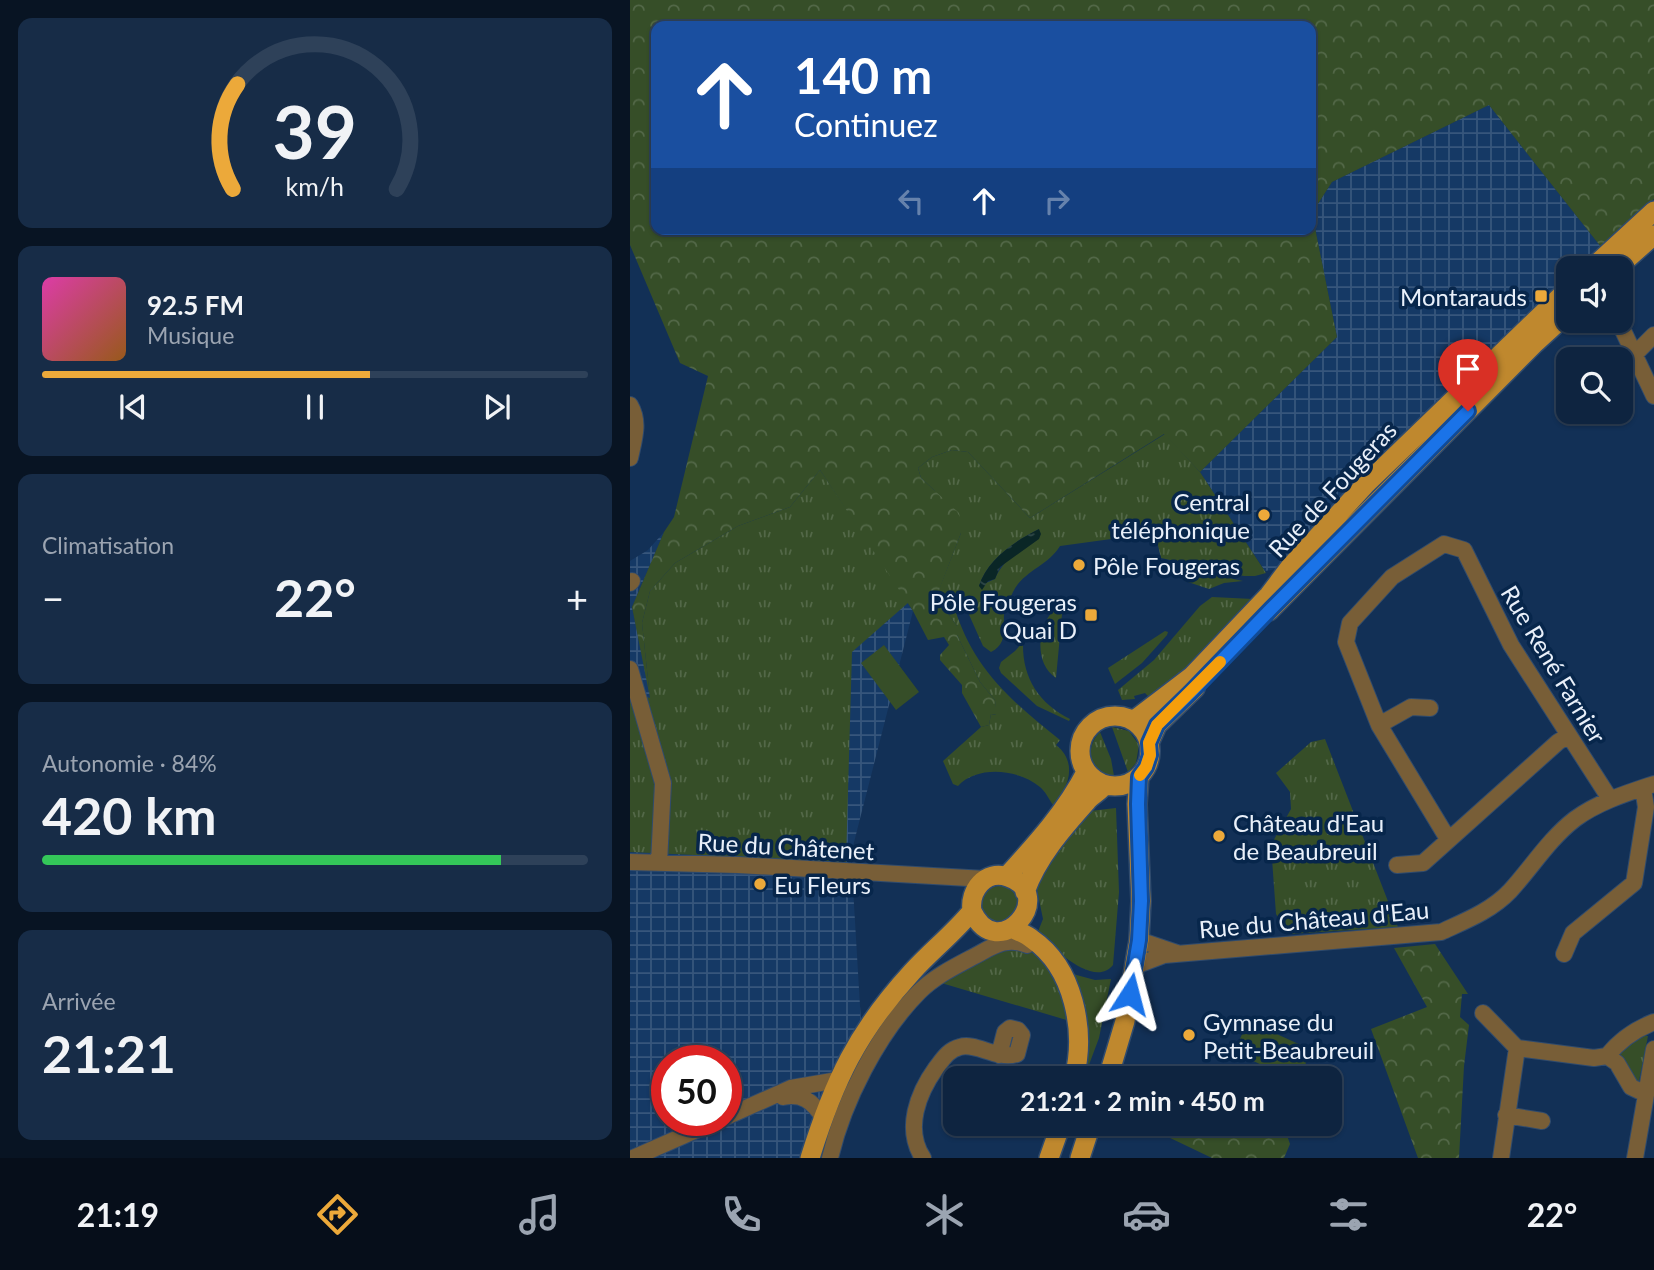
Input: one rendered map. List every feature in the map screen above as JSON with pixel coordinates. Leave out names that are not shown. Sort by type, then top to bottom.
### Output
[{"type":"main road","points":[[1605,256],[1654,211]]},
{"type":"main road","points":[[1630,256],[1654,235]]},
{"type":"main road","name":"Rue de Fougeras","points":[[1133,721],[1192,676],[1269,595],[1290,567],[1365,485],[1556,301]]},
{"type":"main road","name":"Rue de Fougeras","points":[[1149,743],[1157,725],[1556,325]]},
{"type":"main road","points":[[1486,392],[1508,382],[1565,333]]},
{"type":"main road","points":[[1108,716],[1133,721],[1143,730],[1149,743],[1150,755],[1146,767],[1139,777],[1122,786],[1104,785],[1086,772],[1081,761],[1079,749],[1082,737],[1089,727],[1108,716]]},
{"type":"main road","points":[[1007,876],[1032,850],[1079,786],[1086,772]]},
{"type":"main road","points":[[1112,1066],[1125,1021],[1139,940],[1139,777]]},
{"type":"main road","points":[[1025,892],[1031,876],[1059,834],[1091,796],[1104,785]]},
{"type":"main road","points":[[998,875],[1007,876],[1018,882],[1025,892],[1028,902],[1026,913],[1021,922],[1012,928],[997,931],[989,929],[976,919],[972,904],[975,888],[986,879],[998,875]]},
{"type":"main road","points":[[810,1158],[838,1080],[865,1029],[914,970],[940,947],[972,904]]},
{"type":"main road","points":[[1012,928],[1033,937],[1056,965],[1071,997],[1078,1023],[1079,1050],[1076,1066]]},
{"type":"main road","points":[[940,947],[969,934],[989,929]]},
{"type":"main road","points":[[1049,1158],[1057,1136]]},
{"type":"main road","points":[[1080,1158],[1087,1136]]},
{"type":"street","points":[[1624,333],[1654,396]]},
{"type":"street","points":[[1634,355],[1654,334]]},
{"type":"street","points":[[630,405],[635,413],[636,430],[630,458]]},
{"type":"street","name":"Rue René Farnier","points":[[1448,839],[1379,725],[1346,642],[1350,624],[1392,577],[1444,544],[1464,550],[1511,645],[1610,799]]},
{"type":"street","points":[[630,669],[663,783],[659,863]]},
{"type":"street","points":[[1379,725],[1411,706],[1430,708]]},
{"type":"street","points":[[1397,865],[1423,863],[1569,735]]},
{"type":"street","points":[[1564,954],[1573,933],[1634,883],[1649,786]]},
{"type":"street","name":"Rue du Château d'Eau","points":[[1135,966],[1154,958],[1179,954],[1441,932],[1493,906],[1509,892],[1539,853],[1575,819],[1610,799],[1649,786]]},
{"type":"street","name":"Rue du Châtenet","points":[[630,862],[738,865],[986,879]]},
{"type":"street","name":"Rue du Châtenet","points":[[939,876],[962,887],[972,904]]},
{"type":"street","points":[[830,1158],[850,1101],[879,1042],[918,992],[941,974],[1003,941],[1016,940],[1027,945],[1033,937]]},
{"type":"street","points":[[1139,940],[1179,954]]},
{"type":"street","points":[[1483,1013],[1517,1048],[1594,1058],[1607,1056],[1623,1040],[1641,1027],[1654,1022]]},
{"type":"street","points":[[923,1158],[914,1129],[916,1107],[928,1079],[948,1052],[963,1046],[999,1055]]},
{"type":"street","points":[[1501,1158],[1517,1048]]},
{"type":"street","points":[[1635,1158],[1654,1049]]},
{"type":"street","points":[[1607,1056],[1617,1063],[1631,1087],[1646,1094]]},
{"type":"street","points":[[742,1111],[791,1088],[838,1080]]},
{"type":"street","points":[[763,1102],[791,1096],[804,1097],[814,1104],[823,1117]]},
{"type":"street","points":[[1506,1115],[1542,1121]]},
{"type":"street","points":[[633,1158],[683,1136]]},
{"type":"shaded area","points":[[1489,105],[1601,247],[1592,256],[1556,256],[1556,290],[1372,466],[1276,569],[1265,571],[1200,472],[1337,337],[1316,233],[1316,207],[1332,182]]},
{"type":"shaded area","points":[[820,470],[913,611],[851,854],[861,1023],[820,1158],[630,1158],[630,561],[648,550],[664,532],[632,607],[649,688]]},
{"type":"green space","points":[[630,0],[1654,0],[1654,199],[1601,247],[1489,105],[1332,182],[1316,207],[1316,21],[651,21],[651,235],[1316,235],[1316,233],[1337,337],[1200,472],[1164,434],[1030,518],[968,452],[952,450],[932,457],[918,468],[921,478],[959,513],[961,533],[938,593],[944,608],[957,626],[957,635],[980,682],[995,700],[997,715],[991,714],[989,725],[981,727],[962,693],[962,685],[940,660],[940,655],[949,645],[944,637],[928,640],[913,611],[820,470],[790,507],[738,526],[675,563],[650,591],[642,623],[650,698],[632,607],[664,532],[674,517],[708,376],[680,363],[630,245]]},
{"type":"green space","points":[[1165,434],[1200,472],[1266,573],[1244,576],[1161,558],[1155,533],[1060,546],[1049,559],[1017,585],[1005,610],[1002,640],[991,652],[983,646],[962,599],[953,603],[971,646],[995,681],[1060,740],[1056,745],[1067,759],[1069,775],[1063,791],[1053,805],[1040,787],[1010,773],[987,772],[966,779],[958,786],[953,784],[943,761],[981,727],[989,725],[991,714],[996,715],[995,700],[980,682],[957,635],[957,626],[944,608],[938,592],[961,533],[934,490],[921,478],[918,468],[932,457],[952,450],[968,452],[1030,518]],"holes":[[[1039,529],[1008,559],[995,579],[979,586],[988,568],[1003,552]]]},
{"type":"green space","points":[[820,470],[909,602],[852,652],[846,862],[630,852],[630,691],[650,698],[642,623],[650,591],[675,563],[738,526],[790,507]]},
{"type":"green space","points":[[1188,570],[1243,581],[1224,583],[1209,589],[1185,581]]},
{"type":"green space","points":[[1212,597],[1253,599],[1197,663],[1151,696],[1145,693],[1134,696],[1135,699],[1122,700],[1118,690],[1154,660],[1200,606]]},
{"type":"green space","points":[[1063,603],[1056,678],[1048,671],[1043,661],[1041,639],[1048,618],[1054,609]]},
{"type":"green space","points":[[1165,631],[1168,632],[1167,635],[1142,663],[1115,684],[1108,668]]},
{"type":"green space","points":[[1023,642],[1025,667],[1034,688],[1049,705],[1070,719],[1069,721],[1037,706],[1001,673],[1001,662]]},
{"type":"green space","points":[[884,645],[919,692],[896,710],[861,663]]},
{"type":"green space","points":[[1112,727],[1129,731],[1139,745],[1136,763],[1128,772]]},
{"type":"green space","points":[[1100,732],[1111,759],[1114,776],[1100,770],[1092,759],[1092,746]]},
{"type":"green space","points":[[1325,739],[1398,927],[1289,934],[1276,914],[1271,845],[1291,809],[1290,792],[1276,773],[1311,742]]},
{"type":"green space","points":[[1116,808],[1119,892],[1113,965],[1105,971],[1095,972],[1063,956],[1037,934],[1043,919],[1036,885],[1053,855],[1090,811]]},
{"type":"green space","points":[[1000,886],[1013,891],[1018,904],[1013,917],[1000,922],[987,917],[982,904],[987,891]]},
{"type":"green space","points":[[1435,944],[1468,994],[1462,994],[1460,1017],[1469,1025],[1459,1158],[1418,1158],[1371,1029],[1427,1007],[1394,948]]},
{"type":"green space","points":[[1005,945],[1032,950],[1047,962],[1057,981],[1070,1021],[938,982]]},
{"type":"green space","points":[[1069,973],[1095,980],[1111,979],[1099,1038],[1088,1066],[1077,1066]]},
{"type":"green space","points":[[1248,1021],[1312,1050],[1305,1066],[1264,1066],[1234,1052]]},
{"type":"green space","points":[[1641,1035],[1648,1036],[1638,1086],[1616,1056]]},
{"type":"green space","points":[[1166,1136],[1287,1136],[1290,1144],[1284,1158],[1212,1158]]},
{"type":"water","points":[[1039,529],[1039,539],[1000,567],[995,579],[988,581],[982,590],[979,586],[995,560],[1012,545]]},
{"type":"slow traffic","points":[[1140,775],[1146,767],[1150,755],[1149,743],[1157,725],[1220,662]]},
{"type":"place","name":"Montarauds","points":[[1541,296]]},
{"type":"place","name":"Central téléphonique","points":[[1264,515]]},
{"type":"place","name":"Pôle Fougeras","points":[[1079,565]]},
{"type":"place","name":"Pôle Fougeras Quai D","points":[[1091,615]]},
{"type":"place","name":"Château d'Eau de Beaubreuil","points":[[1219,836]]},
{"type":"place","name":"Eu Fleurs","points":[[760,884]]},
{"type":"place","name":"Gymnase du Petit-Beaubreuil","points":[[1189,1035]]},
{"type":"route","points":[[1130,994],[1139,940],[1141,901],[1139,777],[1146,767],[1150,755],[1149,743],[1157,725],[1468,411]]}]
